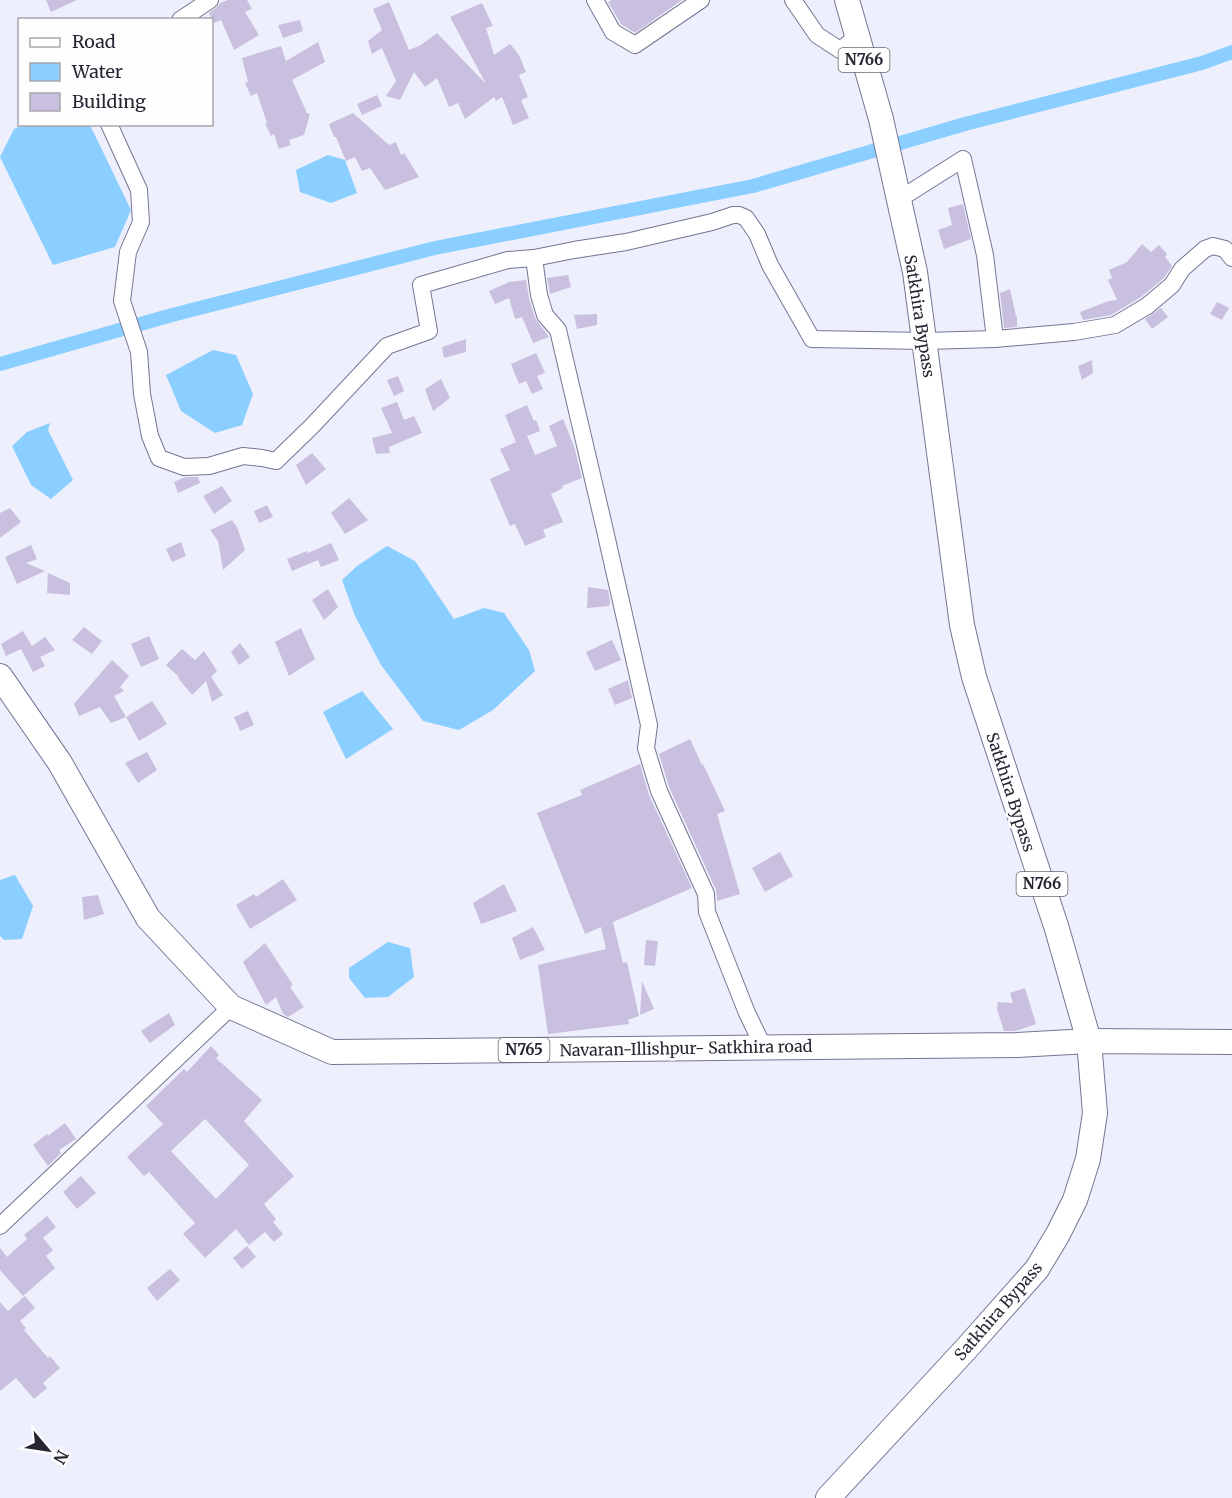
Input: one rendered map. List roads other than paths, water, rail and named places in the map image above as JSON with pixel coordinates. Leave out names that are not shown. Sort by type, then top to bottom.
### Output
[{"type":"highway","name":"Satkhira Bypass","points":[[828,1498],[966,1349],[1036,1269],[1058,1234],[1075,1200],[1088,1159],[1095,1113],[1089,1041],[1057,929],[991,732],[967,646],[960,613],[915,272],[881,119],[847,0]]},
{"type":"highway","name":"Navaran-Illishpur- Satkhira road","points":[[0,676],[60,763],[148,918],[231,1007],[332,1053],[1017,1045],[1089,1041],[1232,1042]]},
{"type":"street","points":[[183,18],[210,0]]},
{"type":"street","points":[[595,0],[613,32],[635,45],[701,0]]},
{"type":"street","points":[[793,0],[816,35],[840,50],[858,36]]},
{"type":"street","points":[[110,126],[139,190],[141,222],[128,252],[123,301],[140,352],[142,394],[150,436],[159,458],[184,466],[209,466],[243,456],[276,462],[387,346],[429,331],[421,285],[508,260],[534,258],[626,242],[733,215],[746,218],[757,234],[771,265],[812,339],[925,341],[995,339],[1074,332],[1115,325],[1148,306],[1172,285],[1182,269],[1205,249],[1213,246],[1225,249],[1232,258]]},
{"type":"street","points":[[897,193],[963,159],[986,255],[995,339]]},
{"type":"street","points":[[534,258],[539,295],[545,315],[558,330],[625,615],[649,725],[646,748],[659,791],[706,894],[706,912],[747,1014],[764,1047]]},
{"type":"street","points":[[0,1226],[231,1007]]},
{"type":"water","points":[[21,126],[90,126],[131,210],[115,247],[53,265],[0,157],[14,129]]},
{"type":"water","points":[[328,155],[345,160],[357,193],[331,203],[300,192],[296,170]]},
{"type":"water","points":[[213,350],[236,355],[253,394],[242,425],[215,433],[181,411],[166,375]]},
{"type":"water","points":[[50,423],[48,430],[73,480],[51,499],[31,485],[12,446],[27,432]]},
{"type":"water","points":[[387,546],[415,561],[454,619],[484,608],[504,613],[529,650],[535,671],[493,710],[459,730],[423,721],[381,665],[355,616],[342,580],[357,566]]},
{"type":"water","points":[[362,691],[393,729],[346,759],[323,712]]},
{"type":"water","points":[[15,875],[33,906],[22,939],[4,940],[0,936],[0,880]]},
{"type":"water","points":[[388,942],[410,948],[414,977],[388,997],[365,998],[349,978],[349,968]]},
{"type":"waterway","points":[[0,364],[172,315],[435,248],[753,186],[965,124],[1202,63],[1232,52]]}]
